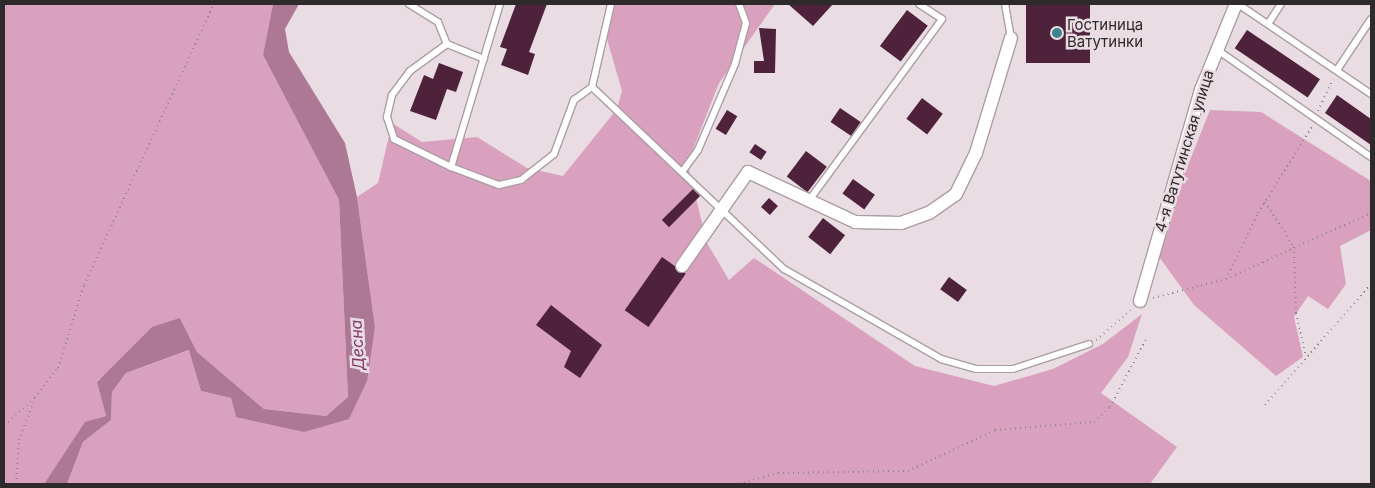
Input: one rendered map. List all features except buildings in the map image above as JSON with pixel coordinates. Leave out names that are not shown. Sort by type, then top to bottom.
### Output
[{"type":"street","name":"4-я Ватутинская улица","points":[[1140,301],[1216,49],[1237,4]]},
{"type":"street","points":[[682,266],[748,172],[810,199],[855,222],[877,225],[901,224],[929,213],[956,194],[976,153],[1011,38]]},
{"type":"lane","points":[[409,4],[438,22],[447,44],[484,59]]},
{"type":"lane","points":[[452,167],[500,4]]},
{"type":"lane","points":[[447,44],[410,71],[392,95],[388,118],[394,139],[452,167],[499,185],[521,180],[554,154],[574,100],[592,87],[611,4]]},
{"type":"lane","points":[[682,172],[698,150],[736,64],[746,23],[739,4]]},
{"type":"lane","points":[[810,199],[942,19],[920,4]]},
{"type":"lane","points":[[1005,4],[1011,38]]},
{"type":"lane","points":[[1237,4],[1371,94]]},
{"type":"lane","points":[[1268,24],[1281,4]]},
{"type":"lane","points":[[1337,70],[1371,19]]},
{"type":"lane","points":[[1216,49],[1371,157]]},
{"type":"lane","points":[[592,87],[784,268],[941,360],[976,370],[1013,369],[1089,344]]},
{"type":"path","points":[[4,425],[35,398],[58,368],[84,285],[214,4]]},
{"type":"path","points":[[1226,279],[1265,202],[1310,135],[1315,118],[1337,70]]},
{"type":"path","points":[[1265,202],[1294,247],[1296,313],[1306,357]]},
{"type":"path","points":[[1089,344],[1140,301],[1226,279],[1371,213]]},
{"type":"path","points":[[1265,405],[1371,284]]},
{"type":"path","points":[[739,484],[778,473],[908,471],[995,430],[1094,422],[1110,407],[1147,337]]},
{"type":"path","points":[[16,484],[19,440],[35,398]]},
{"type":"shaded area","points":[[4,4],[273,4],[263,55],[339,200],[348,397],[326,416],[264,409],[197,352],[180,318],[97,381],[106,416],[85,423],[44,484],[4,484]]},
{"type":"shaded area","points":[[607,4],[775,4],[719,83],[692,152],[689,170],[707,243],[729,280],[754,258],[915,366],[994,386],[1053,369],[1103,344],[1142,314],[1128,357],[1101,393],[1177,447],[1150,484],[67,484],[83,442],[111,420],[112,392],[126,373],[190,350],[201,391],[231,398],[236,417],[349,419],[375,327],[357,197],[378,183],[392,123],[422,142],[477,137],[527,168],[563,176],[617,109],[622,91],[607,39]]},
{"type":"shaded area","points":[[1210,110],[1261,112],[1371,181],[1371,230],[1340,246],[1346,284],[1328,309],[1308,296],[1294,317],[1303,357],[1276,376],[1194,305],[1154,250]]},
{"type":"water","name":"Десна","points":[[273,4],[299,4],[285,29],[289,52],[345,143],[357,197],[375,327],[367,381],[349,419],[304,432],[236,417],[231,398],[201,391],[189,350],[126,373],[112,392],[111,420],[83,442],[67,484],[44,484],[85,422],[106,416],[97,382],[152,327],[180,318],[197,352],[264,409],[326,416],[348,397],[339,200],[263,55]]},
{"type":"place","name":"Гостиница Ватутинки","points":[[1057,33]]}]
